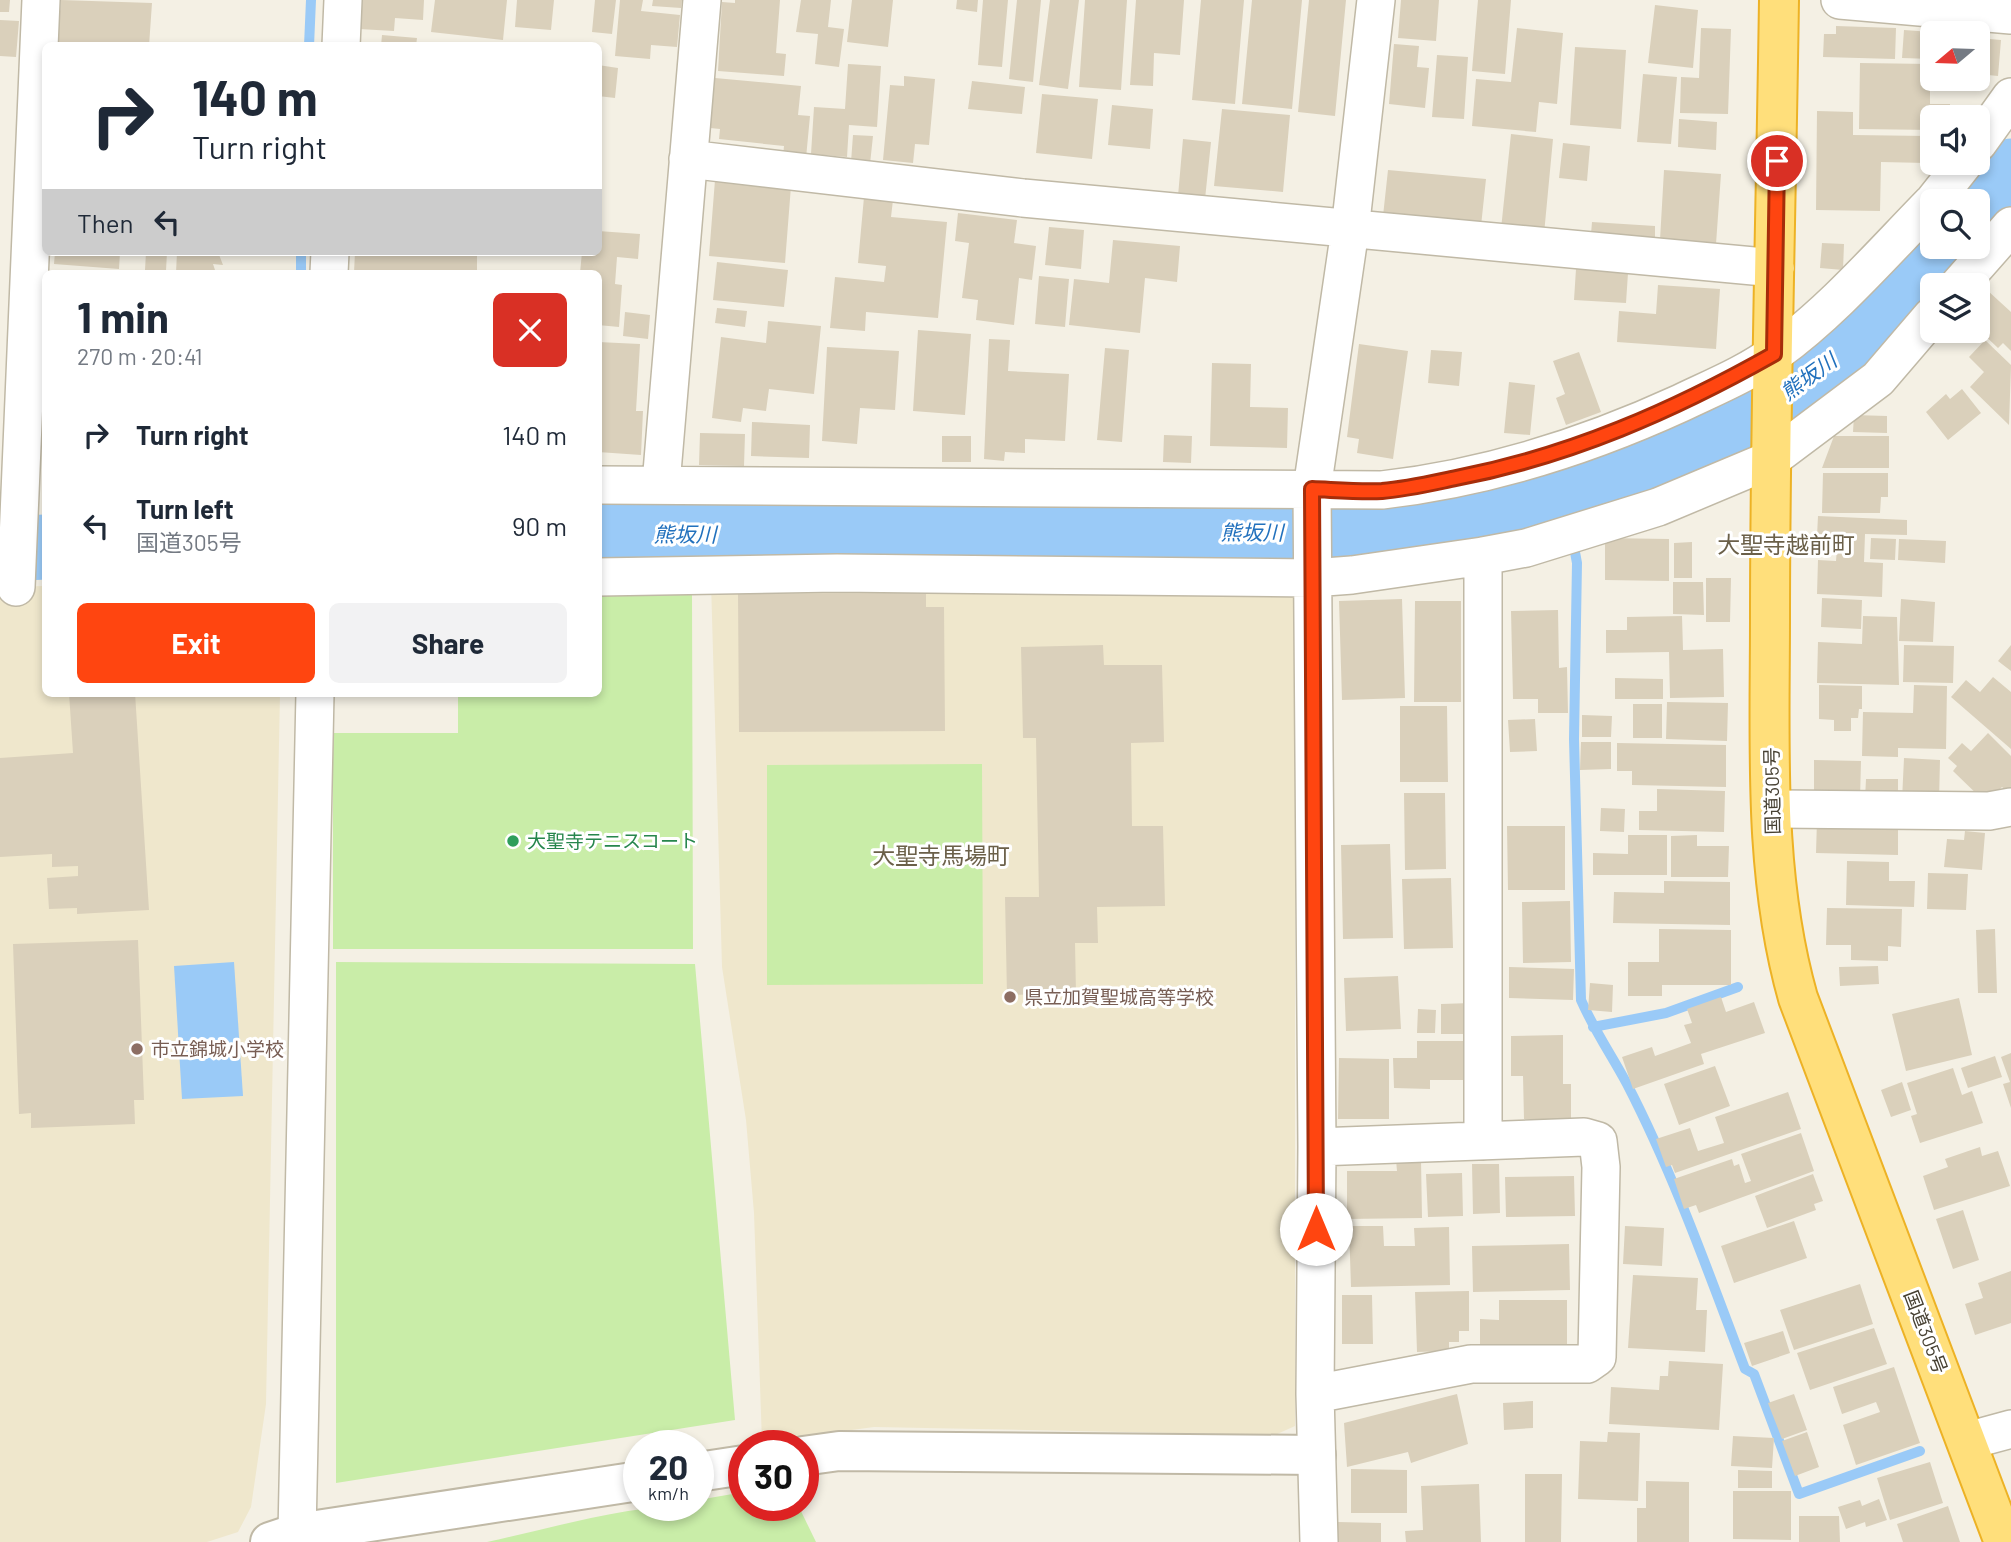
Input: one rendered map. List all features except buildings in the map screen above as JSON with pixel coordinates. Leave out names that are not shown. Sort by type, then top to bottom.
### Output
[{"type":"highway","name":"国道305号","points":[[1779,0],[1771,451],[1772,808],[1776,896],[1783,945],[1798,998],[2004,1542]]},
{"type":"street","points":[[16,587],[40,0]]},
{"type":"street","points":[[341,42],[343,0]]},
{"type":"street","points":[[661,484],[702,0]]},
{"type":"street","points":[[1319,1542],[1315,1394],[1317,1147],[1312,499],[1350,230],[1376,0]]},
{"type":"street","points":[[1840,0],[2011,15]]},
{"type":"street","points":[[1990,126],[2011,97]]},
{"type":"street","points":[[688,159],[1023,198],[1775,268]]},
{"type":"street","points":[[1943,189],[1954,175]]},
{"type":"street","points":[[602,485],[661,484],[1312,499],[1423,486],[1545,457],[1627,428],[1715,387],[1773,366],[1920,215]]},
{"type":"street","points":[[1970,273],[2011,226]]},
{"type":"street","points":[[602,577],[837,573],[1352,575],[1526,548],[1658,507],[1771,451],[1878,379],[1920,331]]},
{"type":"street","points":[[1483,556],[1483,1141]]},
{"type":"street","points":[[315,697],[283,1537],[623,1484]]},
{"type":"street","points":[[1772,808],[1989,811],[2011,807]]},
{"type":"street","points":[[1315,1394],[1471,1364],[1587,1364],[1597,1357],[1601,1167],[1598,1141],[1584,1137],[1317,1147]]},
{"type":"street","points":[[1967,1441],[2011,1429]]},
{"type":"street","points":[[819,1454],[839,1451],[1316,1455]]},
{"type":"shaded area","name":"県立加賀聖城高等学校","points":[[711,582],[1295,594],[1295,1426],[1275,1435],[874,1427],[819,1434],[819,1430],[762,1430],[754,1213],[746,1120],[722,967]]},
{"type":"shaded area","name":"市立錦城小学校","points":[[42,586],[42,697],[280,697],[266,1404],[251,1507],[238,1532],[207,1542],[0,1542],[0,587]]},
{"type":"green space","name":"大聖寺テニスコート","points":[[602,593],[692,593],[693,949],[333,949],[333,733],[458,733],[458,697],[602,697]]},
{"type":"green space","points":[[982,764],[983,984],[767,985],[767,765]]},
{"type":"green space","points":[[336,962],[695,964],[735,1420],[672,1430],[623,1430],[623,1438],[336,1483]]},
{"type":"green space","points":[[728,1495],[728,1521],[806,1521],[816,1542],[487,1542],[623,1512],[623,1521],[714,1521],[714,1497]]},
{"type":"water","points":[[234,962],[243,1096],[182,1099],[174,966]]},
{"type":"waterway","points":[[309,42],[311,0]]},
{"type":"waterway","name":"熊坂川","points":[[1990,197],[2011,171]]},
{"type":"waterway","points":[[301,256],[301,270]]},
{"type":"waterway","name":"熊坂川","points":[[602,535],[1374,533],[1498,505],[1652,462],[1792,394],[1866,334],[1938,259]]},
{"type":"waterway","points":[[1563,487],[1577,563],[1574,739],[1581,1000],[1627,1084],[1660,1154],[1745,1369],[1754,1374],[1799,1494],[1920,1451]]},
{"type":"waterway","name":"熊坂川","points":[[0,549],[42,547]]},
{"type":"waterway","points":[[1593,1027],[1666,1013],[1738,987]]},
{"type":"place","name":"大聖寺テニスコート","points":[[513,841]]},
{"type":"place","name":"県立加賀聖城高等学校","points":[[1010,997]]},
{"type":"place","name":"市立錦城小学校","points":[[137,1049]]},
{"type":"district","name":"大聖寺越前町","points":[[1786,545]]},
{"type":"district","name":"大聖寺馬場町","points":[[941,856]]},
{"type":"route","points":[[1316,1229],[1312,489],[1382,491],[1423,486],[1509,468],[1569,450],[1627,428],[1715,387],[1774,354],[1777,161]]}]
